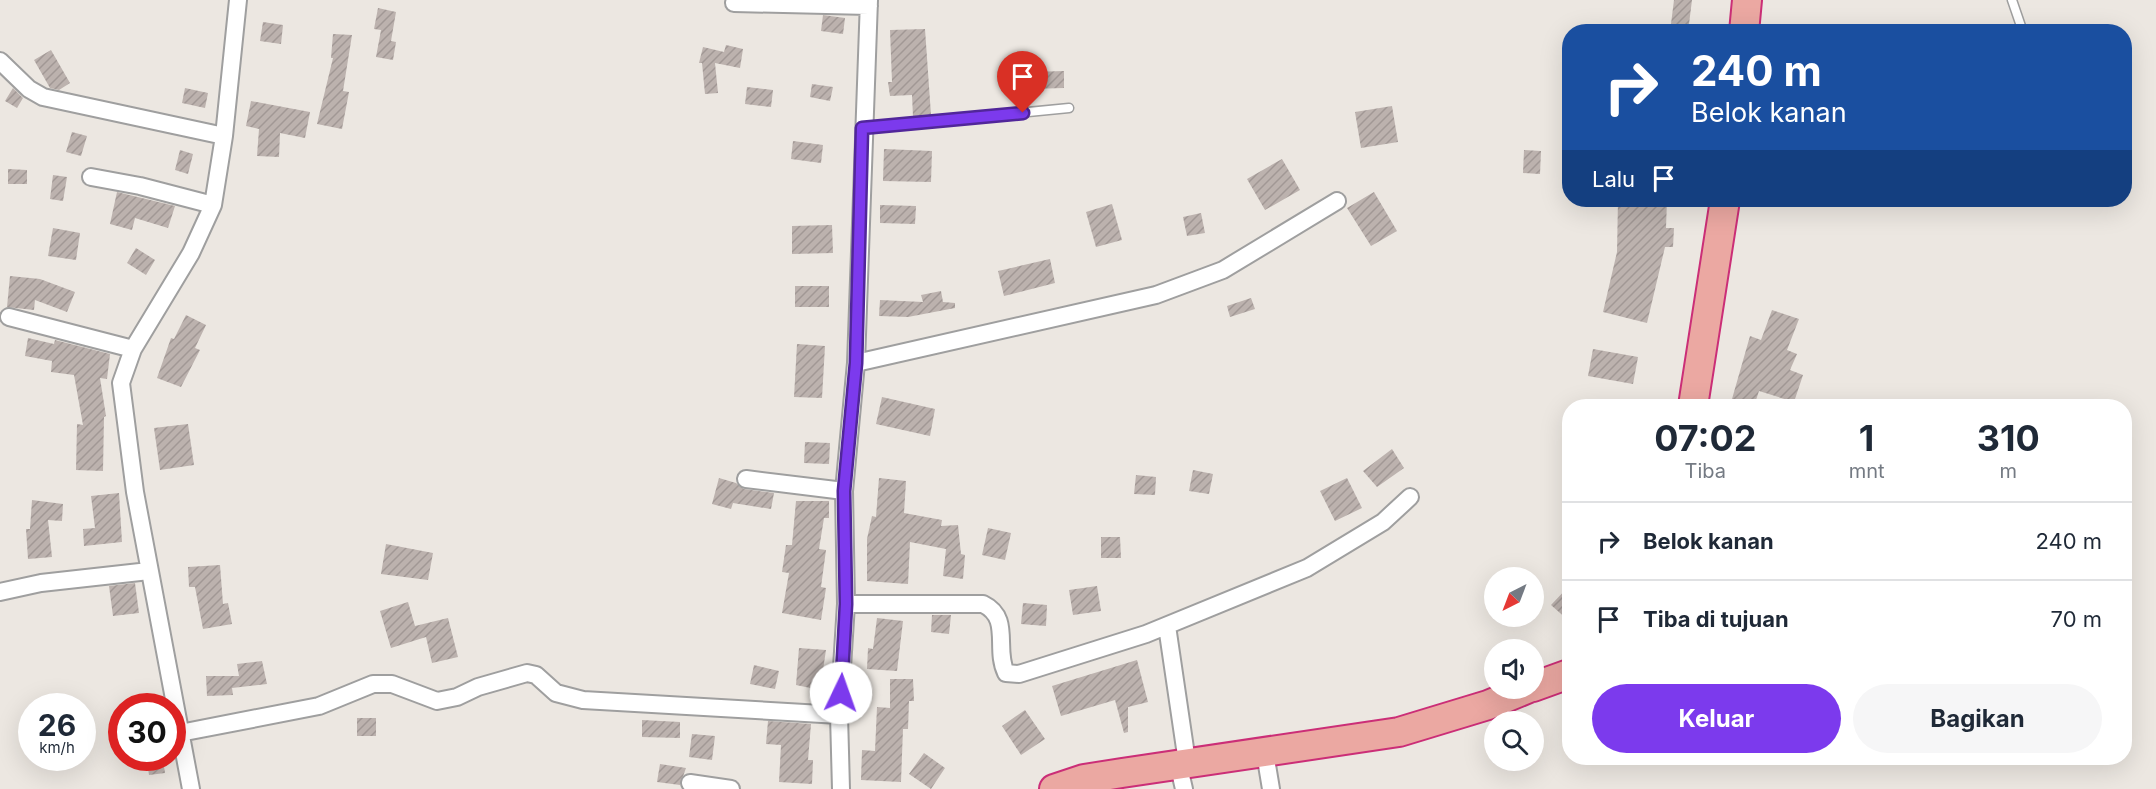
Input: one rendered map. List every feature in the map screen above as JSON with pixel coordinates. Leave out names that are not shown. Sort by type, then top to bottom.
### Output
[{"type":"highway","points":[[1745,24],[1747,0]]},
{"type":"highway","points":[[1694,399],[1724,207]]},
{"type":"highway","points":[[1544,683],[1562,677]]},
{"type":"highway","points":[[1054,789],[1084,779],[1183,772],[1265,753],[1399,732],[1503,699]]},
{"type":"street","points":[[172,693],[149,571],[120,394],[121,383],[133,349],[191,253],[213,205],[224,136],[238,0]]},
{"type":"street","points":[[734,3],[869,3],[862,128],[856,363],[844,491],[846,604],[839,715],[841,789]]},
{"type":"street","points":[[0,61],[30,89],[43,97],[224,136]]},
{"type":"street","points":[[91,177],[140,186],[213,205]]},
{"type":"street","points":[[856,363],[1156,295],[1223,270],[1337,201]]},
{"type":"street","points":[[9,317],[133,349]]},
{"type":"street","points":[[746,479],[844,491]]},
{"type":"street","points":[[846,604],[983,604],[994,609],[1000,621],[1002,664],[1006,673],[1019,674],[1167,626],[1307,568],[1383,522],[1410,497]]},
{"type":"street","points":[[0,592],[40,583],[149,571]]},
{"type":"street","points":[[1167,626],[1183,772]]},
{"type":"street","points":[[186,732],[319,706],[373,684],[392,684],[437,701],[457,697],[478,687],[527,673],[536,675],[556,693],[575,699],[839,715]]},
{"type":"street","points":[[1265,753],[1271,789]]},
{"type":"street","points":[[186,764],[191,789]]},
{"type":"street","points":[[690,783],[731,789]]},
{"type":"lane","points":[[2012,0],[2020,24]]},
{"type":"lane","points":[[862,128],[1069,108]]},
{"type":"building","points":[[1674,0],[1692,0],[1689,24],[1671,24]]},
{"type":"building","points":[[378,8],[396,12],[391,41],[396,42],[393,60],[376,57],[381,30],[374,29]]},
{"type":"building","points":[[823,15],[845,18],[843,34],[821,31]]},
{"type":"building","points":[[263,22],[283,25],[281,44],[260,41]]},
{"type":"building","points":[[925,29],[931,115],[913,117],[912,95],[890,96],[888,82],[892,82],[890,30]]},
{"type":"building","points":[[333,34],[352,35],[343,91],[349,92],[342,129],[317,124],[333,58],[331,58]]},
{"type":"building","points":[[726,45],[743,49],[740,68],[715,63],[718,93],[705,94],[702,63],[699,63],[703,47],[724,52]]},
{"type":"building","points":[[51,50],[70,83],[59,90],[50,88],[34,60]]},
{"type":"building","points":[[1064,71],[1064,88],[1031,89],[1030,72]]},
{"type":"building","points":[[812,84],[833,87],[830,101],[810,97]]},
{"type":"building","points":[[747,87],[773,90],[771,107],[745,104]]},
{"type":"building","points":[[13,88],[23,98],[17,108],[5,101]]},
{"type":"building","points":[[185,88],[208,93],[205,108],[182,103]]},
{"type":"building","points":[[251,101],[310,112],[305,138],[280,133],[279,157],[257,156],[259,129],[246,126]]},
{"type":"building","points":[[1392,106],[1398,142],[1361,148],[1355,112]]},
{"type":"building","points":[[72,132],[87,136],[81,156],[66,152]]},
{"type":"building","points":[[793,141],[823,145],[821,163],[791,159]]},
{"type":"building","points":[[884,149],[932,151],[931,182],[883,181]]},
{"type":"building","points":[[180,150],[193,154],[188,174],[175,170]]},
{"type":"building","points":[[1524,150],[1541,151],[1540,174],[1523,173]]},
{"type":"building","points":[[1282,159],[1300,190],[1265,210],[1247,179]]},
{"type":"building","points":[[8,169],[27,170],[27,184],[8,184]]},
{"type":"building","points":[[53,175],[67,177],[63,201],[50,199]]},
{"type":"building","points":[[117,192],[175,206],[168,228],[135,218],[132,230],[110,224]]},
{"type":"building","points":[[1374,192],[1397,231],[1371,246],[1347,208]]},
{"type":"building","points":[[1112,204],[1122,240],[1096,247],[1086,212]]},
{"type":"building","points":[[880,205],[916,206],[915,224],[880,223]]},
{"type":"building","points":[[1618,207],[1667,207],[1666,228],[1674,228],[1673,247],[1665,247],[1647,323],[1603,312],[1617,252]]},
{"type":"building","points":[[1201,213],[1205,233],[1187,236],[1183,217]]},
{"type":"building","points":[[832,225],[833,253],[792,254],[792,226]]},
{"type":"building","points":[[53,228],[80,233],[76,260],[48,256]]},
{"type":"building","points":[[136,248],[155,260],[146,275],[127,263]]},
{"type":"building","points":[[1050,259],[1055,283],[1004,296],[998,271]]},
{"type":"building","points":[[10,276],[40,279],[75,292],[67,312],[35,300],[34,310],[7,307]]},
{"type":"building","points":[[795,286],[829,286],[829,307],[795,307]]},
{"type":"building","points":[[941,291],[943,302],[955,303],[955,308],[908,317],[879,316],[880,300],[923,302],[921,295]]},
{"type":"building","points":[[1251,298],[1255,309],[1230,317],[1227,306]]},
{"type":"building","points":[[1772,310],[1799,319],[1787,350],[1797,354],[1790,370],[1803,375],[1795,399],[1784,399],[1759,391],[1756,399],[1732,399],[1750,336],[1761,340]]},
{"type":"building","points":[[186,315],[206,325],[195,348],[200,350],[181,387],[157,378],[171,338],[174,339]]},
{"type":"building","points":[[28,338],[54,344],[55,340],[110,354],[107,379],[100,378],[106,416],[104,417],[103,471],[76,470],[77,424],[83,425],[74,375],[51,372],[52,361],[25,356]]},
{"type":"building","points":[[797,344],[825,346],[822,398],[794,397]]},
{"type":"building","points":[[1593,349],[1638,357],[1633,384],[1588,376]]},
{"type":"building","points":[[882,397],[935,409],[930,436],[876,424]]},
{"type":"building","points":[[188,424],[194,465],[160,470],[154,428]]},
{"type":"building","points":[[805,442],[830,443],[829,464],[804,463]]},
{"type":"building","points":[[1392,449],[1404,468],[1377,487],[1363,471]]},
{"type":"building","points":[[1193,470],[1213,474],[1209,494],[1189,491]]},
{"type":"building","points":[[1136,475],[1156,477],[1155,495],[1134,494]]},
{"type":"building","points":[[719,478],[736,483],[744,489],[774,493],[771,509],[733,503],[731,509],[712,504]]},
{"type":"building","points":[[879,478],[906,481],[904,513],[942,520],[941,526],[958,525],[961,554],[965,555],[963,579],[943,576],[946,549],[910,542],[908,584],[867,581],[867,539],[872,516],[876,517]]},
{"type":"building","points":[[1347,478],[1362,508],[1335,521],[1320,491]]},
{"type":"building","points":[[119,493],[122,542],[84,546],[83,529],[95,528],[91,496]]},
{"type":"building","points":[[32,500],[63,504],[62,521],[48,520],[52,557],[28,559],[26,529],[30,529]]},
{"type":"building","points":[[796,501],[829,501],[829,518],[824,518],[819,549],[826,550],[821,587],[826,588],[821,620],[782,613],[789,573],[782,572],[786,545],[792,545]]},
{"type":"building","points":[[988,528],[1011,533],[1005,560],[982,555]]},
{"type":"building","points":[[1101,537],[1120,537],[1121,558],[1101,558]]},
{"type":"building","points":[[386,544],[433,553],[428,580],[381,574]]},
{"type":"building","points":[[220,565],[223,604],[228,603],[232,624],[203,629],[195,587],[189,587],[188,567]]},
{"type":"building","points":[[135,583],[139,613],[113,616],[109,586]]},
{"type":"building","points":[[1097,586],[1101,611],[1073,615],[1069,590]]},
{"type":"building","points":[[1562,593],[1562,615],[1551,605]]},
{"type":"building","points":[[408,602],[415,626],[448,618],[458,657],[432,663],[426,637],[391,648],[380,611]]},
{"type":"building","points":[[1023,603],[1047,605],[1046,626],[1021,624]]},
{"type":"building","points":[[932,615],[951,615],[949,634],[931,632]]},
{"type":"building","points":[[877,618],[903,621],[897,671],[867,669],[868,648],[873,649]]},
{"type":"building","points":[[799,648],[826,650],[820,690],[796,685]]},
{"type":"building","points":[[1137,660],[1148,702],[1128,707],[1128,732],[1124,733],[1115,700],[1061,716],[1052,686]]},
{"type":"building","points":[[262,661],[267,684],[232,688],[233,695],[207,696],[206,676],[239,676],[237,664]]},
{"type":"building","points":[[754,665],[779,671],[775,689],[750,684]]},
{"type":"building","points":[[890,679],[913,679],[914,701],[909,701],[908,729],[903,729],[901,782],[861,780],[862,750],[875,751],[877,707],[890,708]]},
{"type":"building","points":[[1025,710],[1045,739],[1021,755],[1002,726]]},
{"type":"building","points":[[357,718],[376,718],[376,736],[357,736]]},
{"type":"building","points":[[642,720],[680,722],[680,738],[642,737]]},
{"type":"building","points":[[768,721],[811,724],[808,760],[813,760],[812,784],[779,782],[781,745],[766,744]]},
{"type":"building","points":[[692,734],[715,736],[712,760],[689,757]]},
{"type":"building","points":[[924,753],[945,768],[931,789],[909,774]]},
{"type":"building","points":[[660,764],[686,768],[680,785],[657,782]]},
{"type":"building","points":[[148,771],[165,771],[165,773],[149,775]]},
{"type":"route","points":[[841,693],[846,604],[844,491],[856,363],[862,128],[1023,113]]}]
